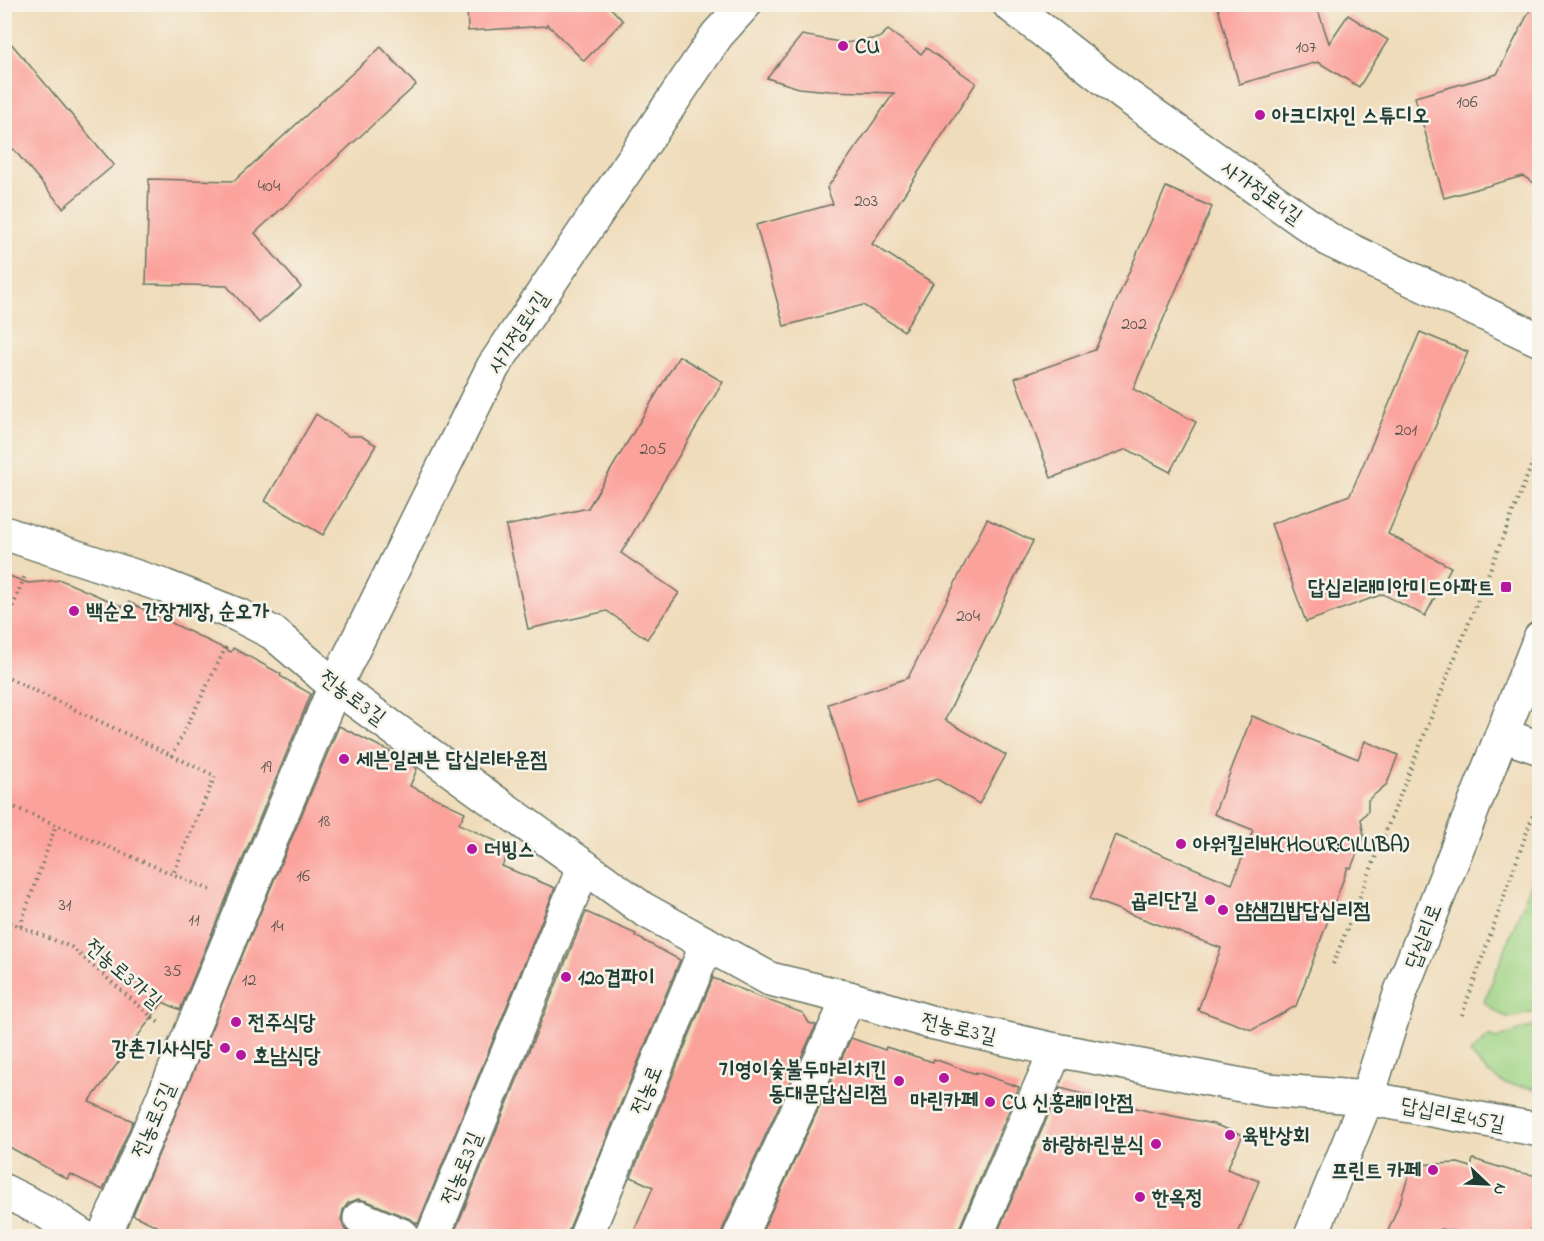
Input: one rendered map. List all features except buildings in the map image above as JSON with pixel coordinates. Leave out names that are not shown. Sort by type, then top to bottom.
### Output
[{"type":"street","name":"사가정로4길","points":[[335,686],[493,367],[717,35],[745,4]]},
{"type":"street","name":"사가정로4길","points":[[1009,4],[1124,94],[1331,241],[1539,340]]},
{"type":"street","name":"전농로3길","points":[[4,533],[164,586],[238,615],[273,633],[335,686],[643,909],[770,979],[849,998],[930,1022],[1056,1050],[1269,1090],[1366,1098]]},
{"type":"street","name":"답십리로","points":[[1311,1236],[1366,1098],[1401,991],[1539,638]]},
{"type":"street","name":"전농로5길","points":[[104,1236],[335,686]]},
{"type":"street","points":[[1502,735],[1539,748]]},
{"type":"street","name":"전농로3길","points":[[433,1236],[584,866]]},
{"type":"street","name":"전농로","points":[[586,1236],[707,944]]},
{"type":"street","points":[[740,1236],[849,998]]},
{"type":"street","points":[[976,1236],[1056,1050]]},
{"type":"street","name":"답십리로45길","points":[[1366,1098],[1539,1130]]},
{"type":"street","points":[[4,1191],[46,1212],[82,1236]]},
{"type":"street","points":[[360,1218],[403,1236]]},
{"type":"path","points":[[1333,964],[1539,444]]},
{"type":"path","points":[[4,628],[36,543]]},
{"type":"path","points":[[172,756],[225,650],[238,615]]},
{"type":"path","points":[[4,676],[215,776],[173,874]]},
{"type":"path","points":[[1462,1015],[1539,795]]},
{"type":"path","points":[[4,803],[244,904]]},
{"type":"path","points":[[20,926],[56,825]]},
{"type":"path","name":"전농로3가길","points":[[4,920],[71,947],[165,1028],[188,1039]]},
{"type":"green space","points":[[1539,864],[1539,1089],[1503,1083],[1487,1072],[1470,1053],[1489,1036],[1496,1039],[1538,1024],[1538,1011],[1509,1017],[1498,1013],[1484,1002]]},
{"type":"place","name":"CU","points":[[843,46]]},
{"type":"place","name":"아크디자인 스튜디오","points":[[1260,115]]},
{"type":"place","name":"답십리래미안미드아파트","points":[[1506,587]]},
{"type":"place","name":"백순오 간장게장, 순오가","points":[[74,611]]},
{"type":"place","name":"세븐일레븐 답십리타운점","points":[[344,759]]},
{"type":"place","name":"아워킬리바(HOUR:CILLIBA)","points":[[1181,844]]},
{"type":"place","name":"더빙스","points":[[472,849]]},
{"type":"place","name":"곱리단길","points":[[1210,900]]},
{"type":"place","name":"얌샘김밥답십리점","points":[[1223,910]]},
{"type":"place","name":"120겹파이","points":[[566,977]]},
{"type":"place","name":"전주식당","points":[[236,1022]]},
{"type":"place","name":"강촌기사식당","points":[[225,1048]]},
{"type":"place","name":"호남식당","points":[[241,1055]]},
{"type":"place","name":"마린카페","points":[[944,1078]]},
{"type":"place","name":"기영이숯불두마리치킨 동대문답십리점","points":[[899,1081]]},
{"type":"place","name":"CU 신흥래미안점","points":[[990,1102]]},
{"type":"place","name":"육반상회","points":[[1230,1135]]},
{"type":"place","name":"하랑하린분식","points":[[1156,1144]]},
{"type":"place","name":"프린트 카페","points":[[1433,1170]]},
{"type":"place","name":"한옥정","points":[[1140,1197]]}]
